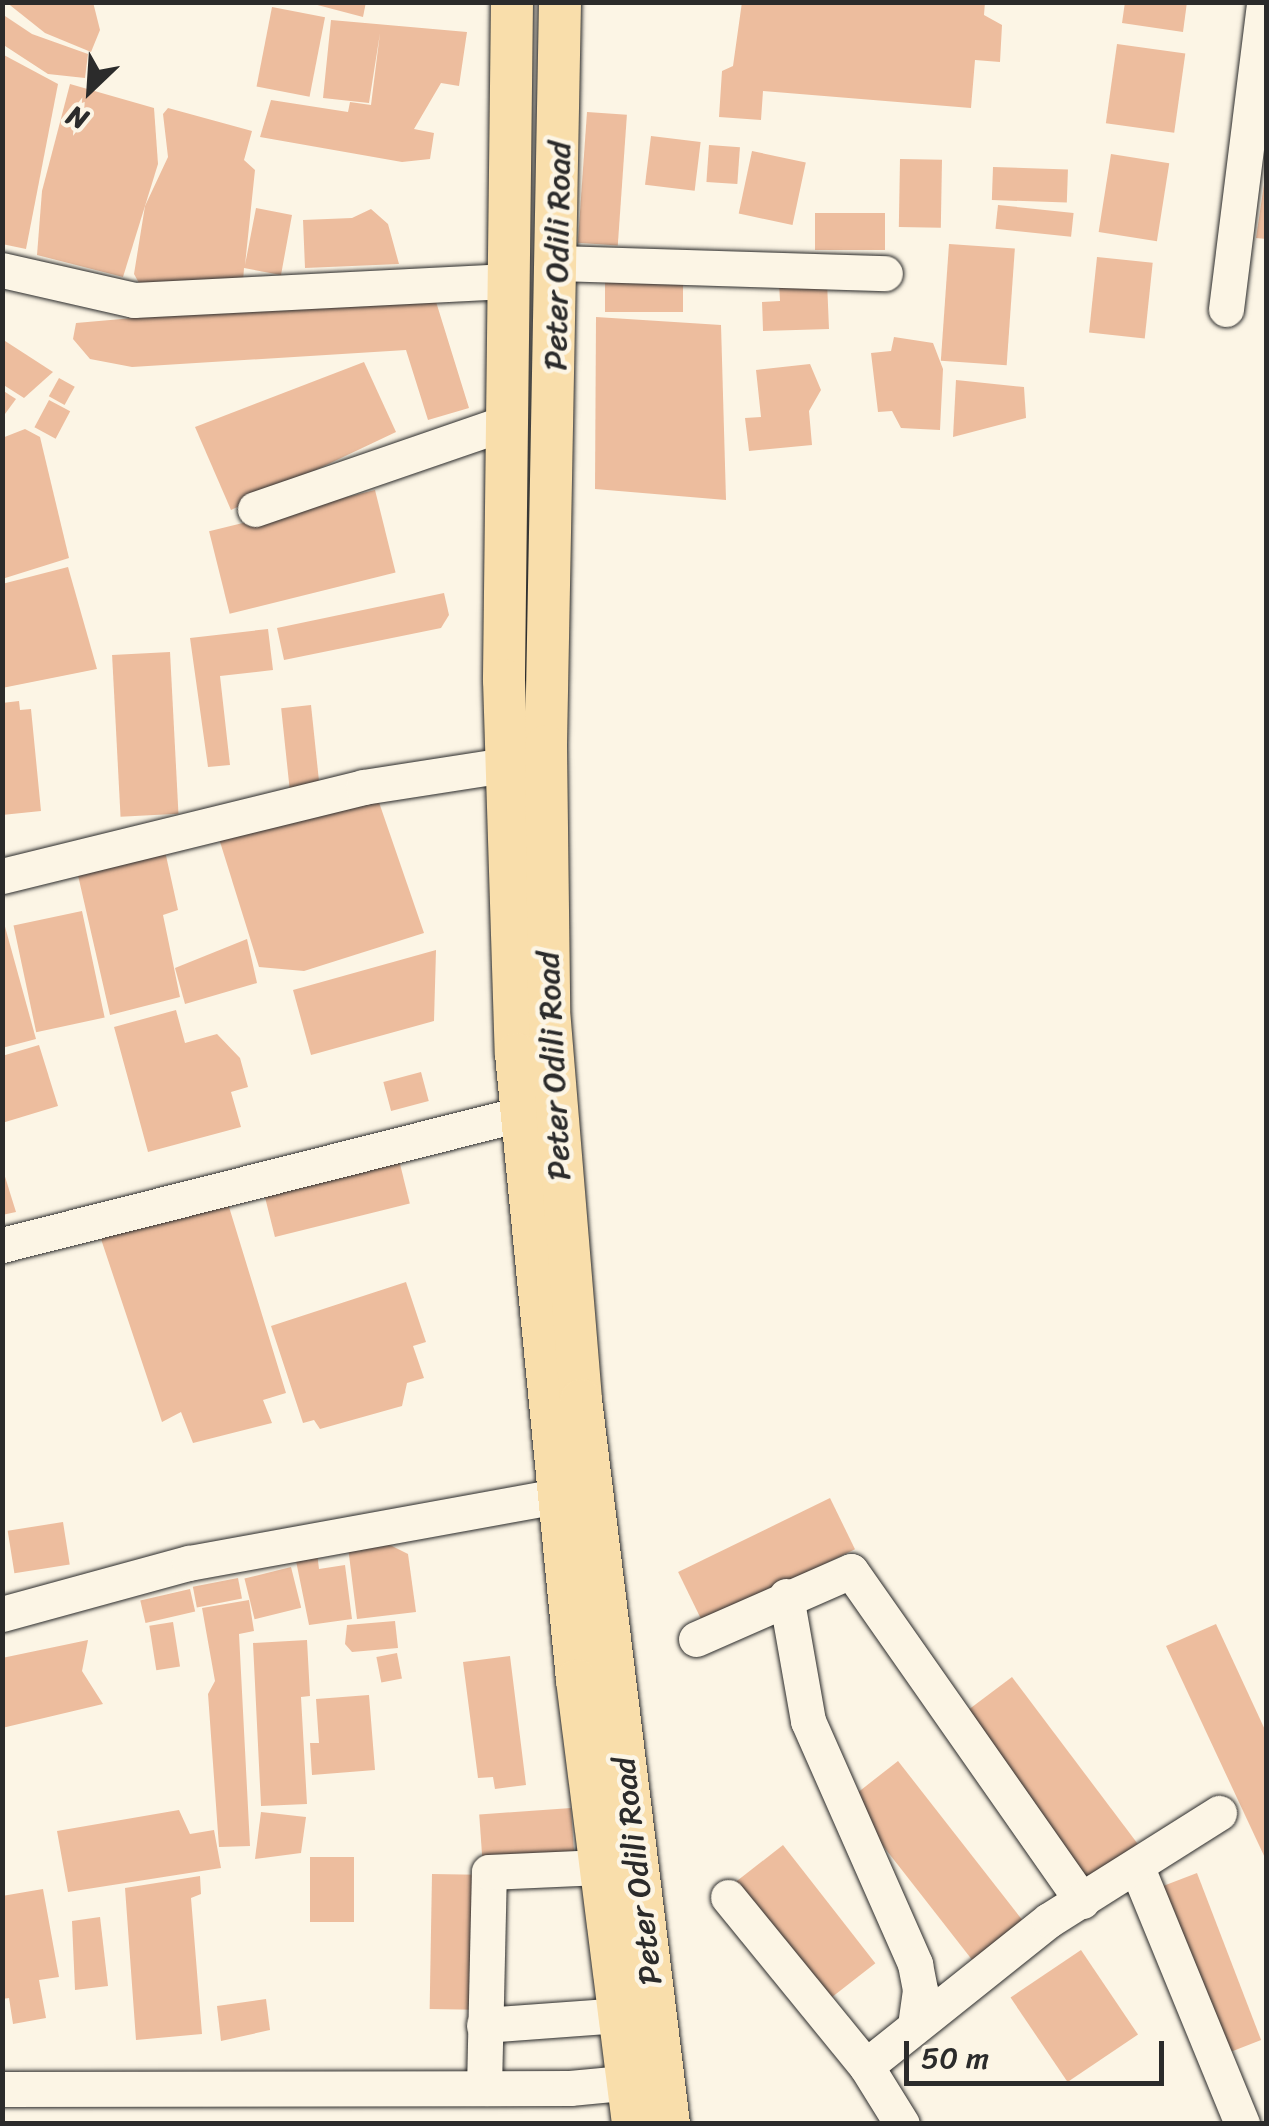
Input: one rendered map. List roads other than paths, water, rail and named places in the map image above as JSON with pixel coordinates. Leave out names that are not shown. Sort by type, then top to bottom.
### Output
[{"type":"main road","name":"Peter Odili Road","points":[[512,2],[505,765],[520,1114],[558,1496],[620,2014],[642,2095],[669,2124]]},
{"type":"main road","name":"Peter Odili Road","points":[[560,2],[559,263],[546,746],[556,1138],[642,2095]]},
{"type":"street","points":[[1226,309],[1264,2]]},
{"type":"street","points":[[559,263],[885,274]]},
{"type":"street","points":[[2,270],[134,300],[509,281]]},
{"type":"street","points":[[255,510],[507,422]]},
{"type":"street","points":[[2,876],[362,788],[505,765]]},
{"type":"street","points":[[2,1245],[520,1114]]},
{"type":"street","points":[[2,1614],[189,1563],[558,1496]]},
{"type":"street","points":[[696,1639],[852,1570],[950,1719],[1082,1901]]},
{"type":"street","points":[[786,1596],[808,1721],[915,1964],[920,1990],[914,2026]]},
{"type":"street","points":[[866,2066],[1082,1901],[1138,1870],[1219,1814]]},
{"type":"street","points":[[484,2088],[488,1872],[496,1868],[600,1867]]},
{"type":"street","points":[[1138,1870],[1242,2124]]},
{"type":"street","points":[[728,1897],[866,2066],[902,2124]]},
{"type":"street","points":[[484,2025],[620,2014]]},
{"type":"street","points":[[2,2088],[484,2088],[642,2095]]}]
